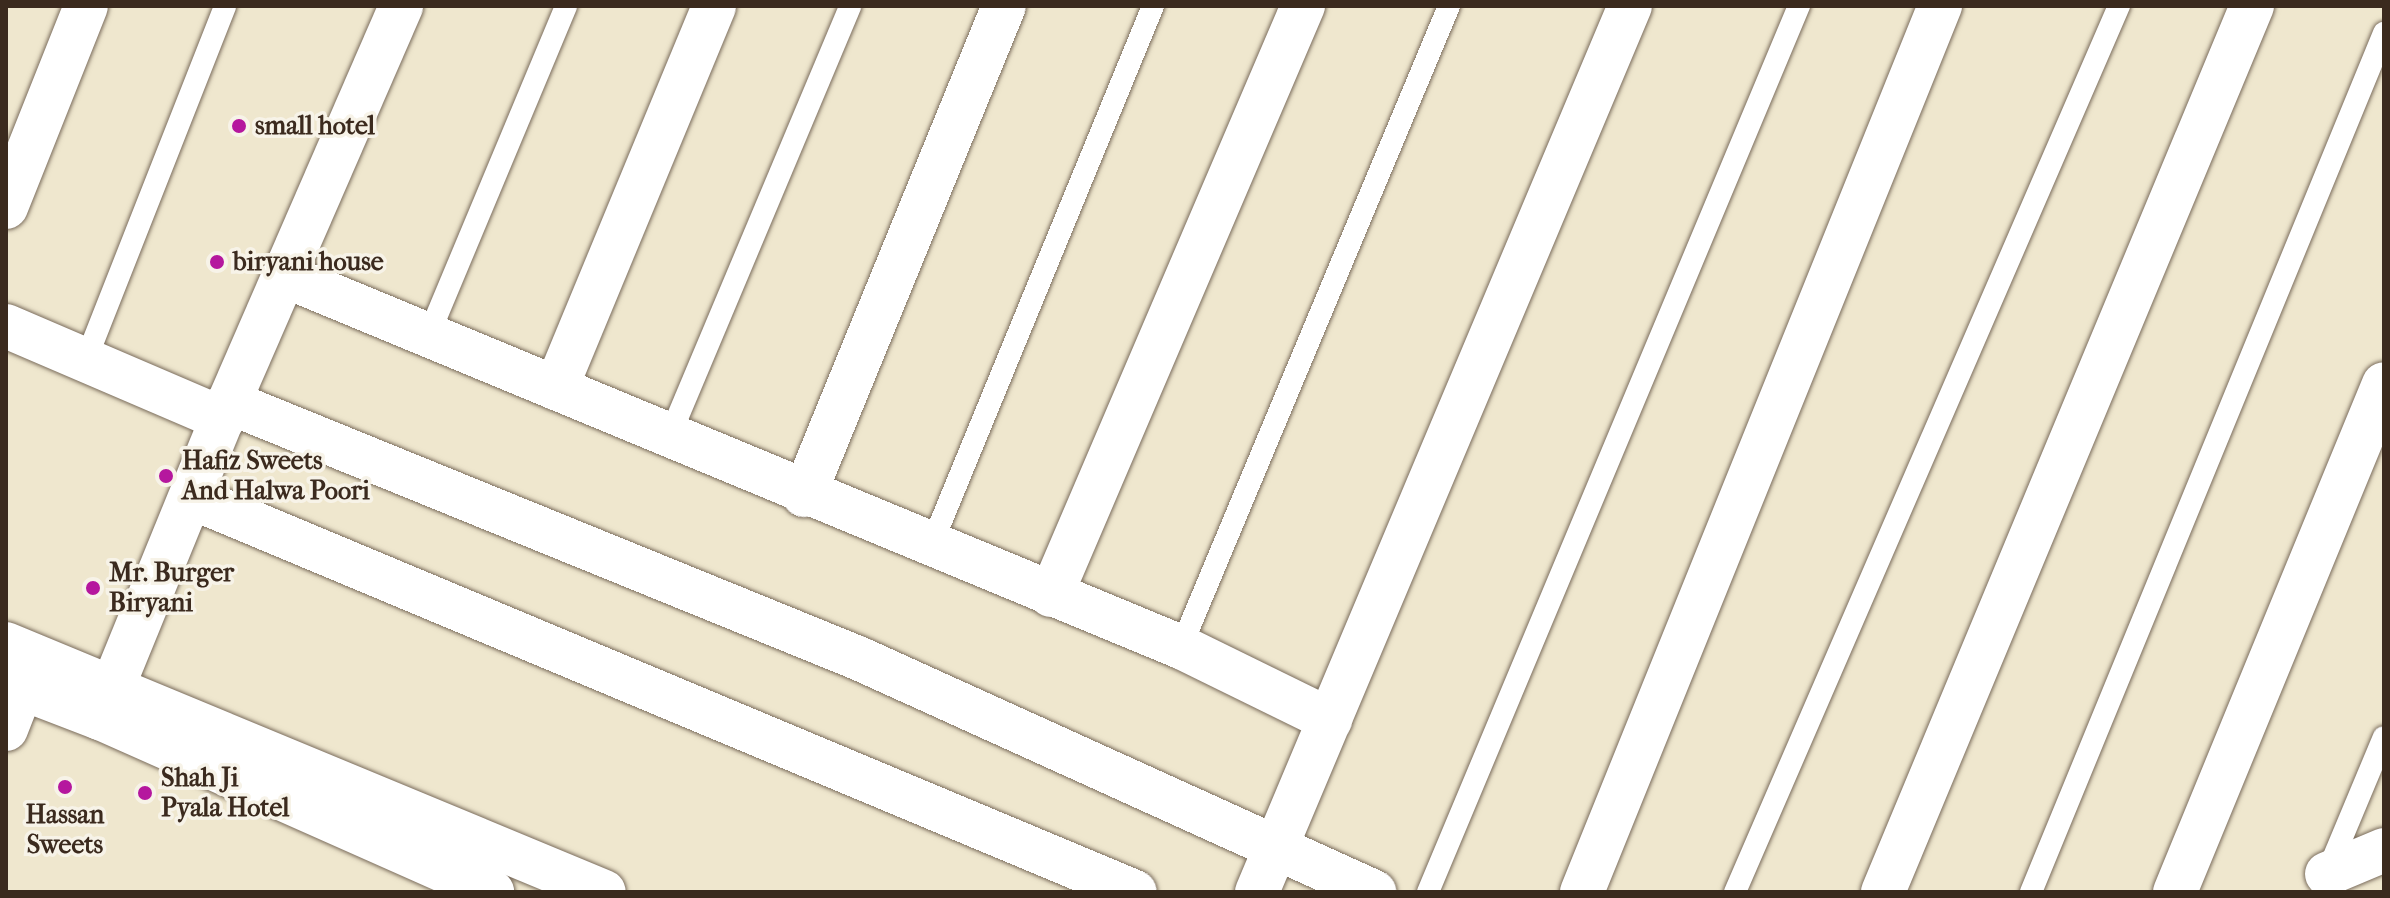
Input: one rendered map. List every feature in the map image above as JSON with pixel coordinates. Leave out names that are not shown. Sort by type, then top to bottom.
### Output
[{"type":"street","points":[[6,207],[86,6]]},
{"type":"street","points":[[106,702],[226,411],[288,277],[401,6]]},
{"type":"street","points":[[556,388],[714,6]]},
{"type":"street","points":[[804,495],[1004,6]]},
{"type":"street","points":[[1051,595],[1303,6]]},
{"type":"street","points":[[1257,892],[1630,6]]},
{"type":"street","points":[[1582,892],[1940,6]]},
{"type":"street","points":[[1883,892],[2252,6]]},
{"type":"street","points":[[288,277],[670,435],[804,495],[1181,647],[1330,720]]},
{"type":"street","points":[[6,326],[85,362],[226,411],[858,658],[1374,892]]},
{"type":"street","points":[[2175,892],[2384,384]]},
{"type":"street","points":[[191,497],[1135,892]]},
{"type":"street","points":[[6,644],[106,702],[492,892]]},
{"type":"street","points":[[6,729],[14,685],[106,702],[604,892]]},
{"type":"street","points":[[2327,874],[2384,850]]},
{"type":"lane","points":[[85,362],[225,6]]},
{"type":"lane","points":[[429,334],[566,6]]},
{"type":"lane","points":[[670,435],[850,6]]},
{"type":"lane","points":[[931,546],[1153,6]]},
{"type":"lane","points":[[1181,647],[1449,6]]},
{"type":"lane","points":[[1428,892],[1799,6]]},
{"type":"lane","points":[[1735,892],[2119,6]]},
{"type":"lane","points":[[2031,892],[2384,33]]},
{"type":"lane","points":[[2327,874],[2384,737]]},
{"type":"place","name":"small hotel","points":[[239,126]]},
{"type":"place","name":"biryani house","points":[[217,262]]},
{"type":"place","name":"Hafiz Sweets And Halwa Poori","points":[[166,476]]},
{"type":"place","name":"Mr. Burger Biryani","points":[[93,588]]},
{"type":"place","name":"Hassan Sweets","points":[[65,787]]},
{"type":"place","name":"Shah Ji Pyala Hotel","points":[[145,793]]}]
